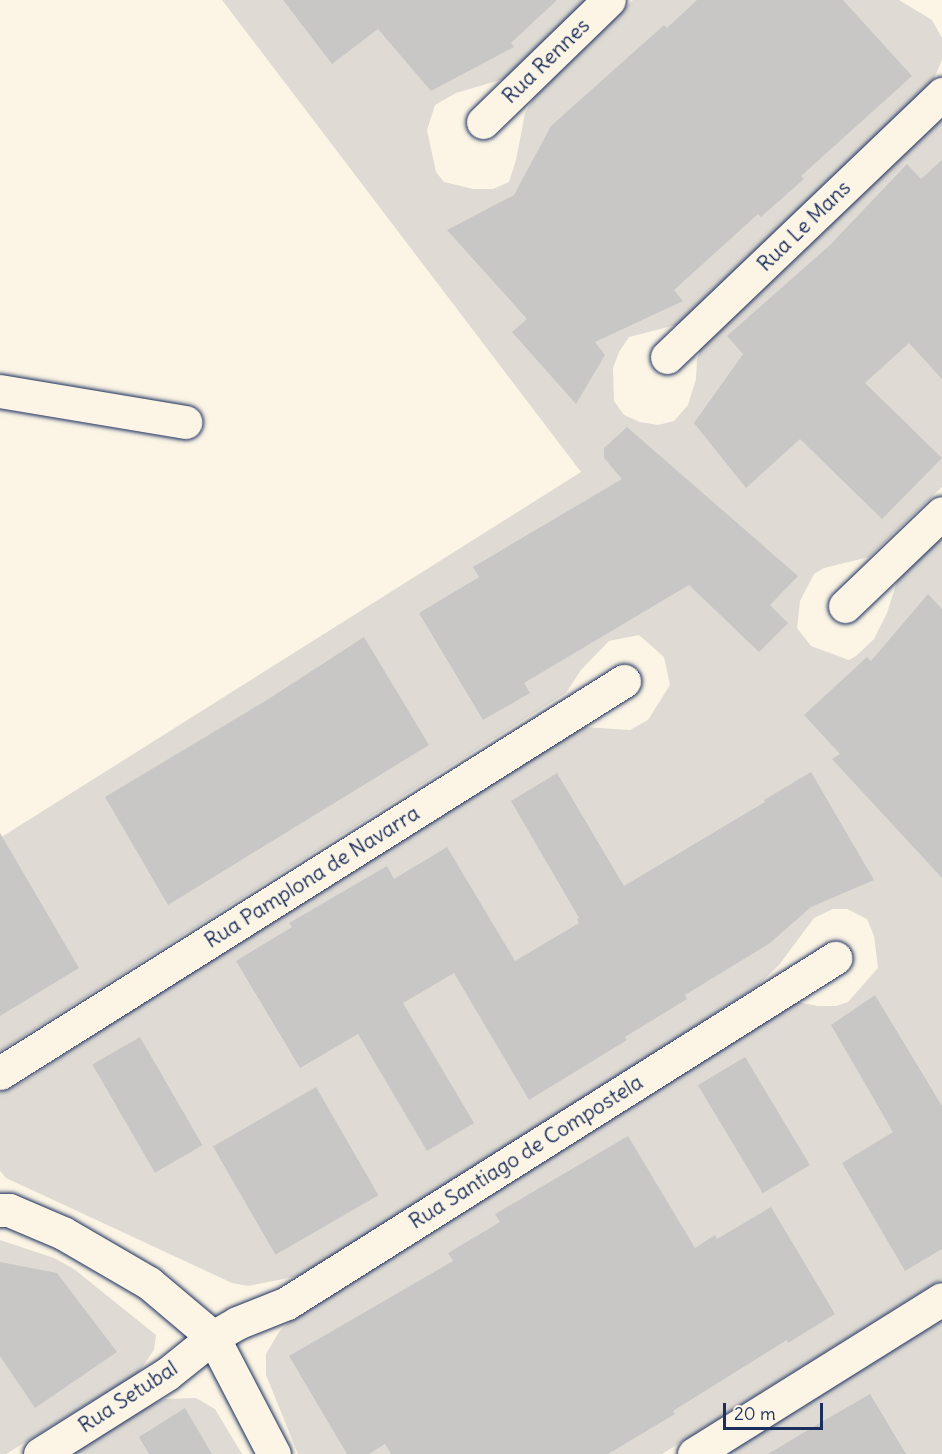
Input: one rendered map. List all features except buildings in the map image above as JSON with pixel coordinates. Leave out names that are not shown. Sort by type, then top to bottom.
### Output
[{"type":"street","name":"Rua Rennes","points":[[483,122],[609,0]]},
{"type":"street","name":"Rua Le Mans","points":[[667,357],[942,94]]},
{"type":"street","points":[[0,391],[185,422]]},
{"type":"street","points":[[845,606],[942,513]]},
{"type":"street","name":"Rua Pamplona de Navarra","points":[[0,1073],[624,681]]},
{"type":"street","name":"Rua Santiago de Compostela","points":[[213,1337],[237,1323],[287,1303],[835,958]]},
{"type":"street","points":[[3,1206],[63,1233],[149,1283],[213,1337],[274,1454]]},
{"type":"street","points":[[694,1454],[942,1299]]},
{"type":"street","name":"Rua Setubal","points":[[40,1454],[167,1374],[213,1337]]},
{"type":"shaded area","points":[[222,0],[590,0],[507,78],[456,93],[435,105],[427,130],[436,172],[444,182],[473,189],[493,189],[509,182],[516,160],[525,113],[537,93],[633,0],[899,0],[932,20],[942,38],[942,60],[932,83],[680,324],[629,337],[619,352],[613,368],[614,401],[624,415],[640,422],[658,425],[674,421],[688,405],[696,379],[697,360],[701,348],[710,336],[942,114],[942,487],[869,557],[824,568],[814,574],[800,601],[797,628],[811,646],[849,660],[856,656],[874,639],[887,613],[901,569],[942,532],[942,1279],[662,1454],[298,1454],[266,1375],[266,1354],[279,1332],[290,1321],[797,1002],[818,1006],[836,1006],[848,1002],[878,968],[874,936],[867,919],[847,909],[833,909],[814,918],[779,965],[755,988],[304,1275],[248,1286],[232,1283],[6,1178],[0,1171],[0,1093],[23,1082],[251,931],[562,734],[584,727],[630,730],[648,720],[670,685],[664,657],[639,635],[609,641],[581,670],[566,693],[0,1051],[0,838],[581,472]]},
{"type":"shaded area","points":[[0,1240],[54,1258],[74,1269],[156,1335],[154,1350],[138,1373],[6,1454],[0,1454]]},
{"type":"shaded area","points":[[942,1320],[942,1454],[727,1454]]},
{"type":"shaded area","points":[[196,1398],[215,1409],[242,1454],[62,1454],[123,1416],[165,1399]]}]
